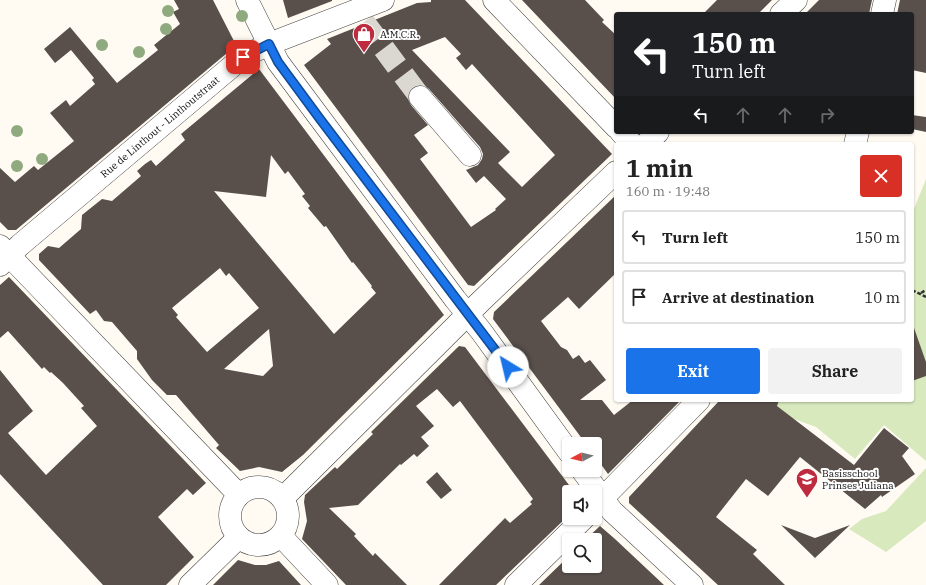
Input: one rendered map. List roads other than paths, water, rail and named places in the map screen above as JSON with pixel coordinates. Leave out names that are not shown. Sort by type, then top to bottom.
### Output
[{"type":"street","points":[[247,0],[278,62],[468,314],[562,442]]},
{"type":"street","name":"Rue de Linthout - Linthoutstraat","points":[[3,256],[243,57],[269,44],[360,16],[383,0]]},
{"type":"street","points":[[494,0],[614,125]]},
{"type":"street","points":[[783,12],[796,0]]},
{"type":"street","points":[[882,12],[885,0]]},
{"type":"street","points":[[420,97],[470,155]]},
{"type":"street","points":[[623,134],[630,142]]},
{"type":"street","points":[[648,142],[656,134]]},
{"type":"street","points":[[283,498],[468,314],[614,174]]},
{"type":"street","points":[[3,256],[239,495]]},
{"type":"street","points":[[602,499],[697,402]]},
{"type":"street","points":[[257,487],[271,489],[283,498],[289,517],[281,536],[273,542],[265,545],[255,545],[246,542],[239,537],[233,529],[230,516],[234,502],[239,495],[247,489],[257,487]]},
{"type":"street","points":[[602,504],[612,511],[692,585]]},
{"type":"street","points":[[516,585],[577,525]]},
{"type":"street","points":[[281,536],[327,585]]},
{"type":"street","points":[[190,585],[239,537]]},
{"type":"tunnel","points":[[364,22],[420,97]]},
{"type":"place","name":"A.M.C.R.","points":[[364,54]]},
{"type":"place","name":"Basisschool Prinses Juliana","points":[[807,498]]}]
